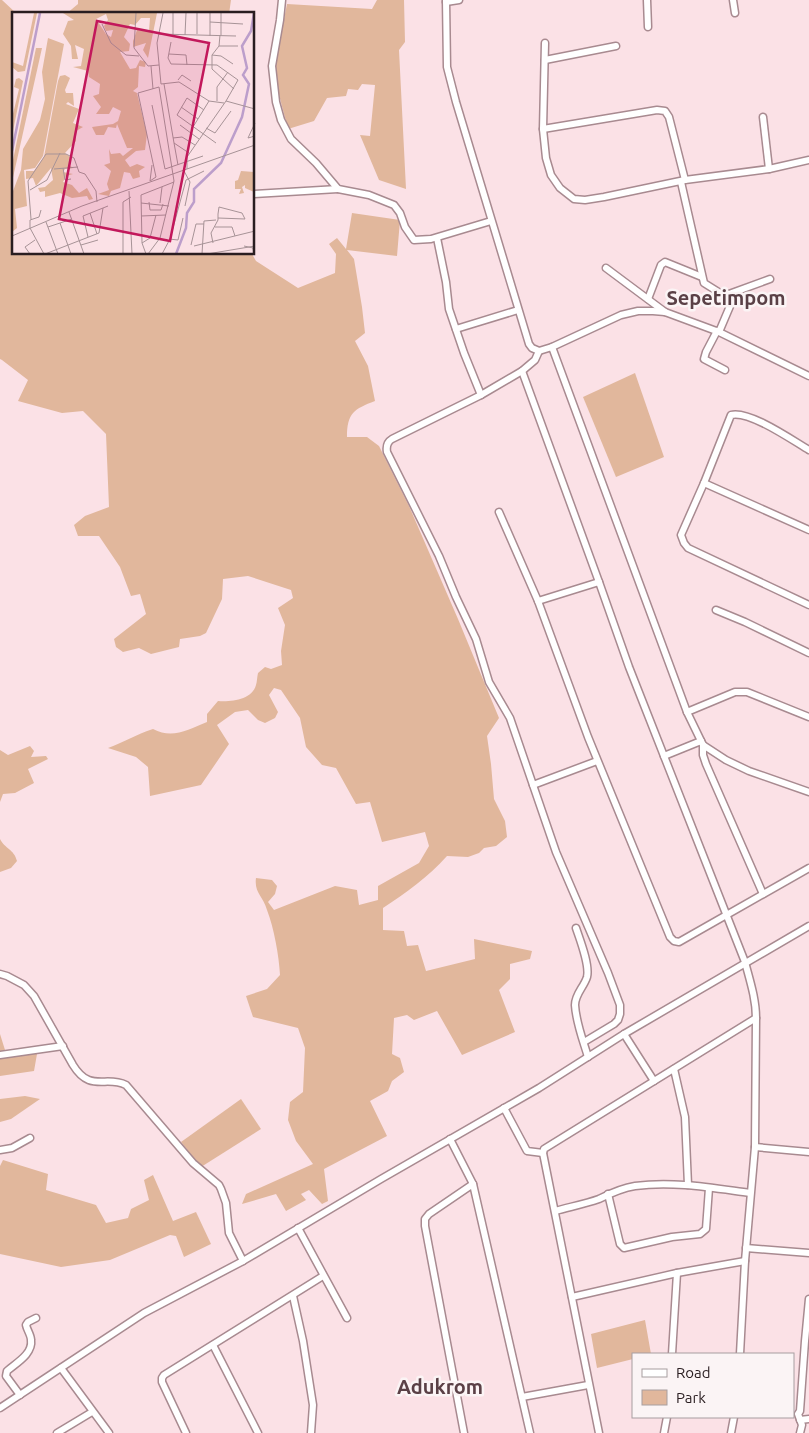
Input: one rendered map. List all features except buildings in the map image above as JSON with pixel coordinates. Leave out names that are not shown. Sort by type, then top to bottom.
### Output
[{"type":"street","points":[[282,0],[272,66],[276,102],[281,120],[291,139],[316,163],[338,189]]},
{"type":"street","points":[[459,0],[446,1],[447,67],[528,344],[539,351],[552,347],[621,314],[638,311],[665,312],[718,332],[809,376]]},
{"type":"street","points":[[647,0],[648,27]]},
{"type":"street","points":[[733,0],[735,13]]},
{"type":"street","points":[[544,43],[543,129],[546,158],[551,175],[560,188],[574,199],[584,200],[604,197],[683,181],[769,169],[809,160]]},
{"type":"street","points":[[545,60],[616,46]]},
{"type":"street","points":[[543,129],[657,110],[665,111],[669,117],[703,281],[706,285],[720,293],[729,294],[770,279]]},
{"type":"street","points":[[763,117],[769,169]]},
{"type":"street","points":[[255,194],[338,189],[369,195],[394,205],[414,240],[437,238],[491,221]]},
{"type":"street","points":[[437,238],[446,282],[449,309],[481,395]]},
{"type":"street","points":[[648,299],[661,265],[665,262],[702,277]]},
{"type":"street","points":[[606,268],[665,312]]},
{"type":"street","points":[[725,370],[704,359],[736,292]]},
{"type":"street","points":[[456,329],[518,310]]},
{"type":"street","points":[[552,347],[687,712],[702,743],[706,764],[763,894]]},
{"type":"street","points":[[539,351],[535,360],[522,371],[481,395],[392,439],[389,441],[387,448],[439,556],[476,639],[490,682],[510,718],[556,852],[620,1005],[618,1020],[584,1042]]},
{"type":"street","points":[[522,371],[629,667],[745,962],[754,998],[756,1018],[755,1148],[745,1261],[740,1353]]},
{"type":"street","points":[[809,450],[764,423],[733,414],[730,415],[682,535],[684,543],[688,548],[809,604]]},
{"type":"street","points":[[704,483],[809,530]]},
{"type":"street","points":[[499,512],[538,601],[597,762],[670,937],[674,942],[679,942],[809,868]]},
{"type":"street","points":[[538,601],[599,582]]},
{"type":"street","points":[[716,610],[809,652]]},
{"type":"street","points":[[687,712],[735,692],[743,691],[809,716]]},
{"type":"street","points":[[664,756],[702,743]]},
{"type":"street","points":[[702,743],[726,760],[749,771],[809,792]]},
{"type":"street","points":[[533,785],[597,762]]},
{"type":"street","points":[[0,1408],[144,1313],[243,1261],[504,1108],[745,962],[809,926]]},
{"type":"street","points":[[576,928],[588,976],[578,992],[575,1003],[578,1027],[588,1057]]},
{"type":"street","points":[[0,974],[24,984],[34,996],[77,1071],[88,1080],[120,1082],[126,1085],[194,1163],[219,1185],[226,1203],[229,1233],[243,1261]]},
{"type":"street","points":[[599,1433],[543,1153],[544,1149],[756,1018]]},
{"type":"street","points":[[624,1034],[654,1082]]},
{"type":"street","points":[[0,1055],[63,1046]]},
{"type":"street","points":[[674,1069],[685,1117],[688,1185]]},
{"type":"street","points":[[504,1108],[527,1151],[543,1153]]},
{"type":"street","points":[[0,1150],[12,1148],[30,1138]]},
{"type":"street","points":[[450,1139],[473,1184],[530,1433]]},
{"type":"street","points":[[755,1148],[809,1152]]},
{"type":"street","points":[[464,1433],[425,1226],[429,1214],[473,1184]]},
{"type":"street","points":[[555,1211],[598,1199],[634,1186],[658,1184],[688,1185],[750,1193]]},
{"type":"street","points":[[608,1194],[620,1244],[624,1248],[704,1232],[706,1229],[709,1188]]},
{"type":"street","points":[[298,1228],[347,1318]]},
{"type":"street","points":[[746,1248],[809,1253]]},
{"type":"street","points":[[572,1297],[745,1261]]},
{"type":"street","points":[[672,1353],[677,1274]]},
{"type":"street","points":[[186,1433],[162,1382],[164,1375],[323,1276]]},
{"type":"street","points":[[293,1296],[303,1341],[313,1405],[311,1433]]},
{"type":"street","points":[[797,1416],[800,1411],[804,1341],[809,1299]]},
{"type":"street","points":[[20,1395],[6,1376],[7,1371],[27,1354],[30,1349],[31,1339],[26,1325],[36,1318]]},
{"type":"street","points":[[213,1345],[258,1433]]},
{"type":"street","points":[[60,1368],[109,1433]]},
{"type":"street","points":[[522,1397],[588,1385]]},
{"type":"street","points":[[57,1433],[92,1412]]},
{"type":"street","points":[[797,1416],[809,1420]]},
{"type":"street","points":[[797,1416],[802,1425],[800,1433]]},
{"type":"street","points":[[664,1433],[667,1418]]},
{"type":"street","points":[[731,1433],[734,1418]]},
{"type":"green space","points":[[0,0],[15,12],[12,12],[12,255],[253,255],[256,261],[298,288],[335,273],[336,254],[329,244],[337,238],[346,249],[352,213],[400,220],[397,256],[347,250],[354,259],[365,333],[355,341],[368,366],[375,401],[353,413],[348,422],[347,437],[367,437],[379,446],[409,506],[499,718],[487,736],[494,799],[505,821],[507,837],[496,846],[484,848],[479,853],[468,857],[447,856],[416,884],[383,908],[383,930],[404,931],[407,946],[418,945],[426,971],[475,959],[474,939],[532,951],[530,959],[510,964],[510,979],[499,990],[515,1032],[462,1055],[437,1011],[414,1020],[407,1015],[394,1018],[392,1054],[400,1058],[404,1072],[392,1081],[388,1091],[370,1101],[387,1136],[324,1169],[328,1201],[322,1204],[309,1190],[301,1194],[306,1200],[286,1211],[276,1194],[242,1204],[246,1194],[313,1164],[296,1141],[288,1120],[290,1102],[303,1092],[305,1048],[298,1028],[253,1017],[246,996],[267,989],[280,975],[274,933],[270,917],[256,887],[256,878],[272,880],[277,886],[275,894],[268,902],[274,910],[335,886],[357,890],[359,905],[378,900],[378,886],[419,863],[429,846],[425,832],[382,842],[370,802],[356,804],[336,768],[322,765],[306,747],[300,718],[281,690],[274,688],[269,695],[278,712],[275,718],[265,723],[258,720],[248,710],[235,712],[217,725],[229,744],[201,785],[150,796],[148,767],[136,757],[108,748],[153,729],[160,732],[173,733],[193,728],[207,722],[207,714],[218,701],[240,699],[250,694],[256,685],[258,673],[265,667],[271,669],[282,665],[281,651],[285,625],[278,608],[293,598],[291,590],[248,576],[223,579],[222,599],[206,633],[200,636],[180,639],[179,647],[151,654],[139,648],[123,652],[116,647],[114,639],[146,614],[140,594],[131,596],[120,567],[99,536],[78,536],[74,525],[85,516],[109,507],[106,434],[83,411],[62,413],[18,401],[28,380],[0,359]]},
{"type":"green space","points":[[78,0],[231,0],[229,12],[68,12],[78,4]]},
{"type":"green space","points":[[377,0],[404,0],[405,42],[399,50],[406,189],[379,180],[360,135],[370,136],[375,85],[362,84],[358,90],[348,89],[346,96],[327,98],[314,121],[288,129],[278,91],[275,64],[287,4],[372,9]]},
{"type":"green space","points":[[635,373],[664,457],[616,477],[583,397]]},
{"type":"green space","points":[[30,746],[34,751],[31,757],[46,756],[48,759],[28,769],[34,783],[15,793],[3,794],[0,802],[0,750],[8,755]]},
{"type":"green space","points":[[0,839],[14,854],[17,861],[11,868],[0,872]]},
{"type":"green space","points":[[0,1034],[5,1050],[37,1054],[34,1071],[0,1076]]},
{"type":"green space","points":[[25,1096],[40,1099],[11,1119],[0,1122],[0,1099]]},
{"type":"green space","points":[[241,1099],[261,1129],[201,1167],[181,1142]]},
{"type":"green space","points":[[3,1160],[48,1174],[46,1190],[96,1205],[106,1223],[128,1218],[131,1209],[149,1200],[144,1180],[153,1175],[173,1221],[196,1212],[211,1244],[184,1257],[176,1236],[170,1235],[110,1260],[61,1267],[0,1254],[0,1166]]},
{"type":"green space","points":[[645,1320],[651,1353],[632,1353],[632,1359],[597,1368],[591,1334]]},
{"type":"district","name":"Sepetimpom","points":[[726,297]]},
{"type":"district","name":"Adukrom","points":[[440,1386]]}]
